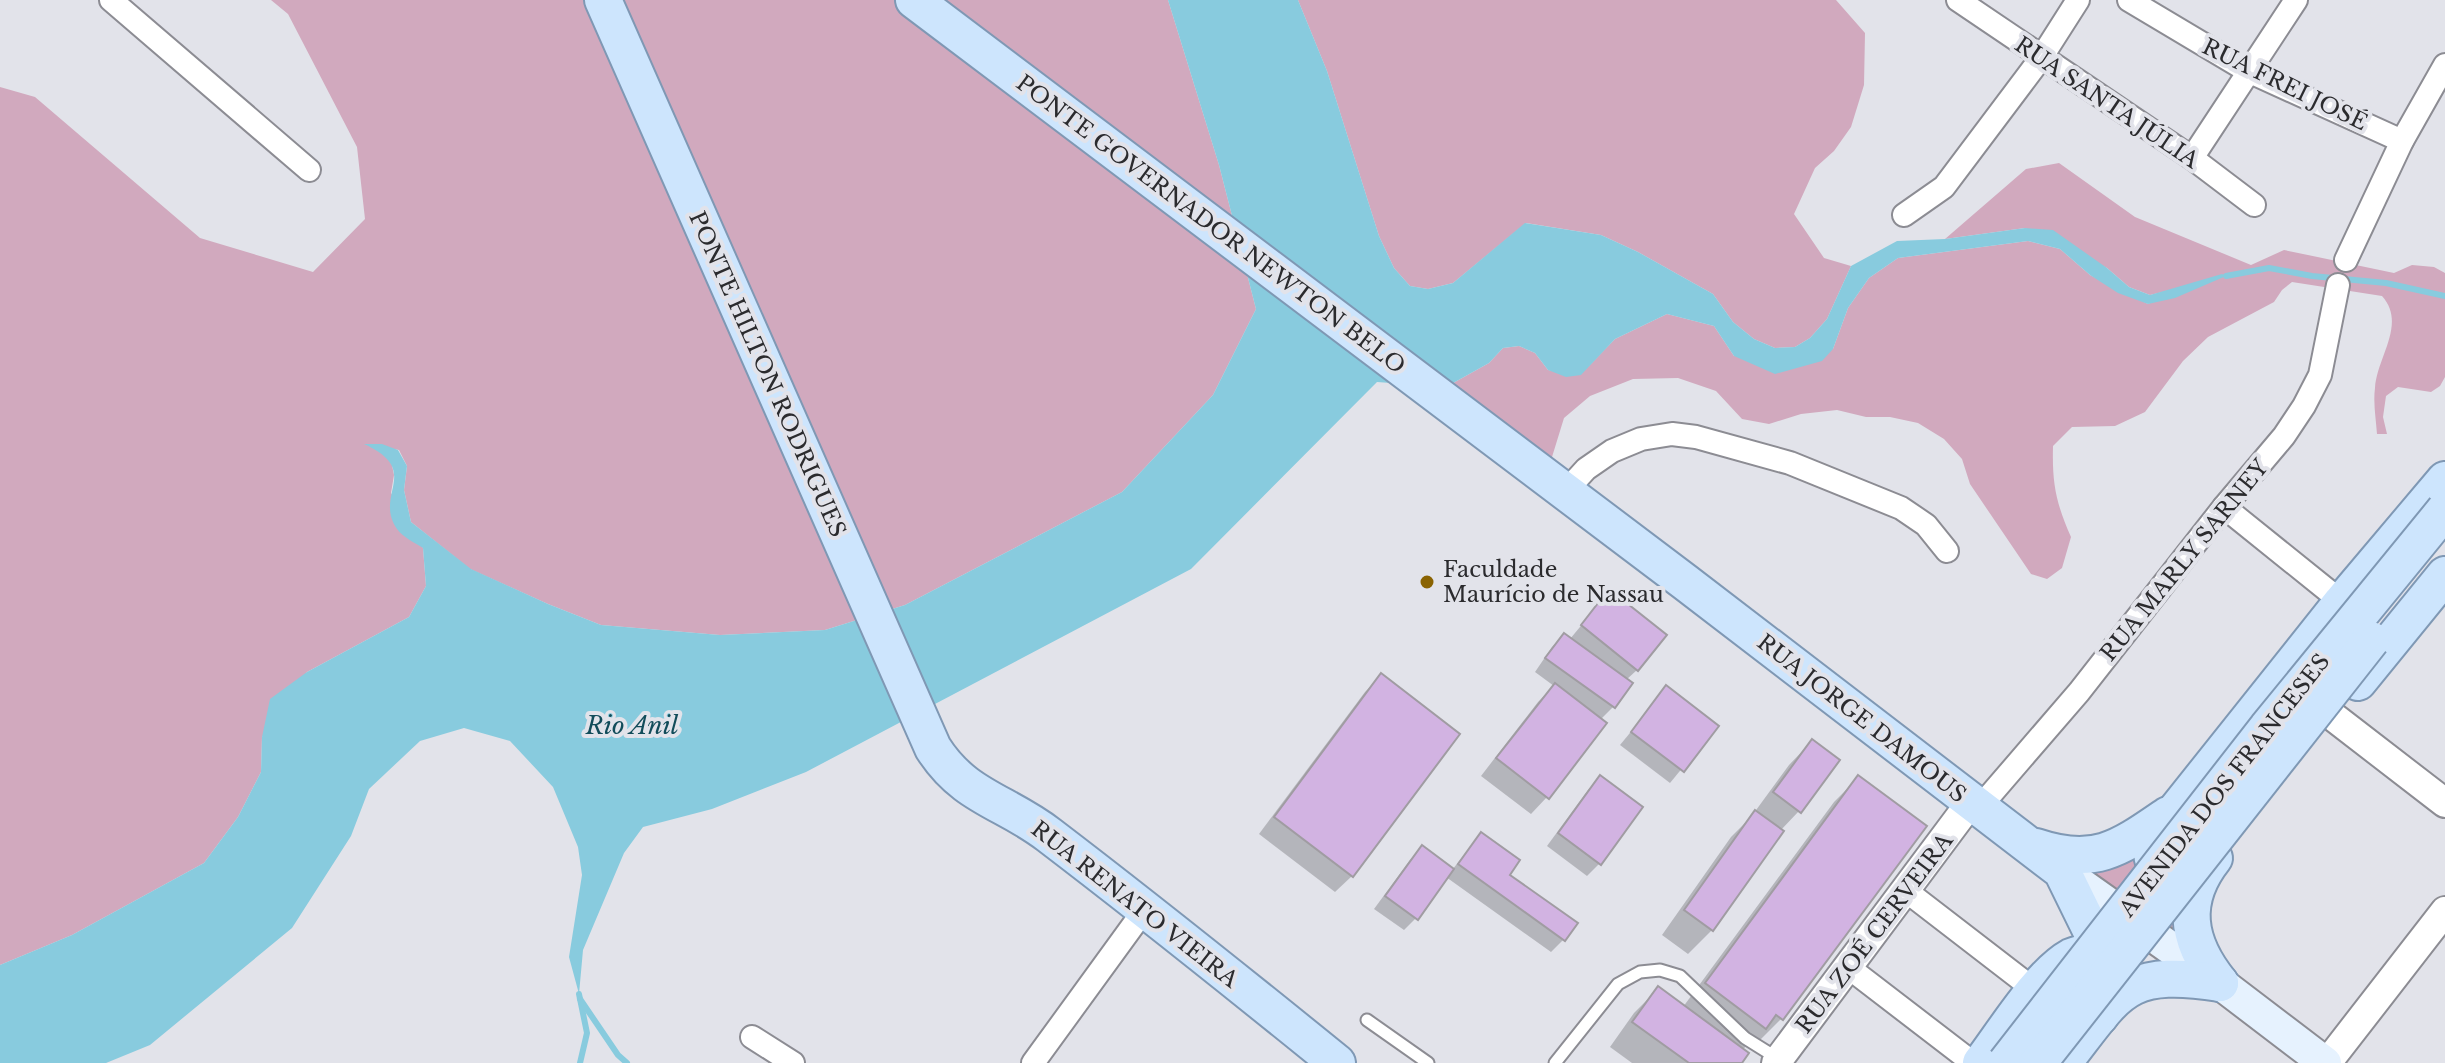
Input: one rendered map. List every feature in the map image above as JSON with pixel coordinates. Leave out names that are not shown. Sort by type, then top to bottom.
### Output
[{"type":"main road","name":"PONTE HILTON RODRIGUES","points":[[603,0],[933,748]]},
{"type":"main road","name":"PONTE GOVERNADOR NEWTON BELO","points":[[914,0],[1508,449]]},
{"type":"main road","name":"RUA JORGE DAMOUS","points":[[1508,449],[2062,871],[2326,1063]]},
{"type":"main road","points":[[2445,480],[2342,602],[2154,839],[2153,862],[2163,875],[2177,881],[2192,879],[2204,871],[2445,575]]},
{"type":"main road","name":"AVENIDA DOS FRANCESES","points":[[2006,1063],[2267,728],[2445,510]]},
{"type":"main road","name":"AVENIDA DOS FRANCESES","points":[[2038,1063],[2301,726],[2445,549]]},
{"type":"main road","name":"RUA RENATO VIEIRA","points":[[933,748],[946,767],[970,789],[1045,832],[1337,1063]]},
{"type":"main road","points":[[2027,844],[2066,856],[2098,855],[2121,846],[2176,809]]},
{"type":"main road","points":[[2062,871],[2109,967],[2110,994],[2100,1016]]},
{"type":"main road","points":[[2204,871],[2193,901],[2193,933],[2198,951],[2220,983]]},
{"type":"main road","points":[[1981,1063],[2058,967],[2079,954],[2098,955],[2105,959],[2109,967]]},
{"type":"main road","points":[[2063,1063],[2121,993],[2145,981],[2180,978],[2220,983]]},
{"type":"street","points":[[111,0],[309,170]]},
{"type":"street","name":"RUA SANTA JÚLIA","points":[[1958,0],[2192,158],[2254,205]]},
{"type":"street","points":[[1904,215],[1944,187],[2041,58],[2078,0]]},
{"type":"street","name":"RUA FREI JOSÉ","points":[[2129,0],[2248,71],[2402,141]]},
{"type":"street","points":[[2192,158],[2296,0]]},
{"type":"street","points":[[2346,260],[2402,141],[2445,65]]},
{"type":"street","name":"RUA MARLY SARNEY","points":[[1975,805],[2079,692],[2224,507],[2284,436],[2320,375],[2338,285]]},
{"type":"street","points":[[1565,492],[1586,469],[1612,451],[1641,439],[1672,434],[1696,437],[1790,463],[1901,508],[1926,525],[1947,551]]},
{"type":"street","points":[[2224,507],[2342,602]]},
{"type":"street","points":[[2331,715],[2445,803]]},
{"type":"street","name":"RUA ZOÉ CERVEIRA","points":[[1779,1062],[1905,890],[1975,805]]},
{"type":"street","points":[[1905,890],[2036,991]]},
{"type":"street","points":[[1033,1063],[1145,909]]},
{"type":"street","points":[[2326,1063],[2445,911]]},
{"type":"street","points":[[1848,967],[1973,1063]]},
{"type":"street","points":[[752,1037],[793,1063]]},
{"type":"lane","points":[[1555,1063],[1618,984],[1640,972],[1660,970],[1680,976],[1745,1038],[1779,1062]]},
{"type":"lane","points":[[1367,1020],[1428,1063]]},
{"type":"shaded area","points":[[271,0],[1168,0],[1219,165],[1256,309],[1213,395],[1122,492],[905,605],[825,630],[720,635],[601,625],[548,604],[470,569],[411,522],[404,490],[407,466],[399,450],[367,444],[385,454],[392,465],[391,493],[423,548],[426,586],[409,617],[307,672],[262,737],[261,772],[238,817],[204,863],[72,935],[0,965],[0,87],[35,97],[200,238],[313,272],[365,219],[357,147],[288,14]]},
{"type":"shaded area","points":[[1298,0],[1836,0],[1865,33],[1864,85],[1851,127],[1834,151],[1815,168],[1794,214],[1824,258],[1851,266],[1827,319],[1810,338],[1795,347],[1775,348],[1754,339],[1733,322],[1713,294],[1638,252],[1601,235],[1526,223],[1453,283],[1428,289],[1410,286],[1394,268],[1379,236],[1327,71]]},
{"type":"shaded area","points":[[2059,163],[2135,217],[2251,265],[2284,250],[2394,273],[2412,265],[2434,267],[2445,273],[2445,377],[2440,386],[2431,392],[2398,387],[2386,396],[2383,417],[2387,434],[2377,434],[2375,388],[2389,341],[2392,318],[2389,307],[2382,296],[2292,282],[2274,302],[2208,337],[2183,361],[2145,412],[2115,426],[2072,427],[2053,446],[2056,493],[2071,537],[2062,568],[2047,579],[2031,574],[1970,484],[1962,459],[1944,439],[1918,423],[1837,410],[1801,414],[1769,424],[1742,419],[1716,391],[1678,378],[1633,379],[1590,396],[1564,418],[1548,470],[1446,387],[1489,363],[1503,348],[1519,346],[1535,353],[1548,370],[1580,375],[1615,339],[1667,314],[1714,326],[1734,356],[1833,349],[1848,308],[1869,278],[1898,258],[2028,241],[2060,249],[2090,275],[2148,304],[2179,288],[2150,295],[2129,287],[2107,268],[2025,228],[1945,239],[2026,169]]},
{"type":"shaded area","points":[[2137,857],[2188,944],[2086,871]]},
{"type":"water","name":"Rio Anil","points":[[1168,0],[1298,0],[1327,71],[1379,236],[1394,268],[1410,286],[1428,289],[1453,283],[1525,223],[1601,235],[1713,294],[1733,322],[1754,339],[1775,348],[1795,347],[1810,338],[1827,319],[1851,266],[1897,241],[1945,239],[2025,228],[2053,230],[2129,287],[2150,295],[2222,274],[2226,276],[2175,298],[2148,304],[2118,293],[2090,275],[2060,249],[2028,241],[1898,258],[1869,278],[1848,308],[1833,349],[1822,361],[1775,374],[1734,356],[1714,326],[1667,314],[1615,339],[1581,375],[1566,377],[1548,370],[1535,353],[1519,346],[1503,348],[1489,363],[1446,387],[1377,382],[1191,569],[806,772],[712,809],[643,827],[624,853],[583,950],[579,994],[569,957],[582,875],[578,847],[553,787],[510,741],[464,728],[420,741],[369,789],[351,836],[292,928],[150,1045],[106,1063],[0,1063],[0,965],[72,935],[204,863],[238,817],[261,772],[262,737],[270,699],[307,672],[409,617],[426,586],[423,548],[397,529],[391,516],[394,474],[391,464],[364,444],[382,444],[398,450],[407,466],[404,490],[411,522],[471,569],[601,625],[720,635],[825,630],[905,605],[1122,492],[1213,395],[1256,309],[1219,165]]},
{"type":"building","points":[[1609,589],[1667,635],[1638,671],[1581,625]]},
{"type":"building","points":[[1564,633],[1633,683],[1615,708],[1545,658]]},
{"type":"building","points":[[1381,673],[1460,734],[1353,877],[1274,817]]},
{"type":"building","points":[[1555,683],[1607,723],[1549,799],[1496,758]]},
{"type":"building","points":[[1666,685],[1719,726],[1684,772],[1631,732]]},
{"type":"building","points":[[1812,739],[1840,760],[1801,813],[1773,792]]},
{"type":"building","points":[[1600,775],[1643,807],[1601,865],[1558,833]]},
{"type":"building","points":[[1858,775],[1927,826],[1783,1020],[1776,1015],[1766,1029],[1705,983]]},
{"type":"building","points":[[1755,810],[1784,831],[1713,931],[1684,910]]},
{"type":"building","points":[[1481,832],[1520,860],[1510,875],[1578,923],[1565,941],[1458,864]]},
{"type":"building","points":[[1422,845],[1454,869],[1418,920],[1385,896]]},
{"type":"building","points":[[1658,986],[1749,1053],[1742,1063],[1689,1063],[1632,1022]]},
{"type":"waterway","points":[[2226,276],[2269,268],[2312,276],[2386,283],[2445,296]]},
{"type":"waterway","points":[[579,994],[587,1033],[580,1063]]},
{"type":"waterway","points":[[580,999],[618,1055],[627,1063]]},
{"type":"place","name":"Faculdade Maurício de Nassau","points":[[1427,582]]}]
